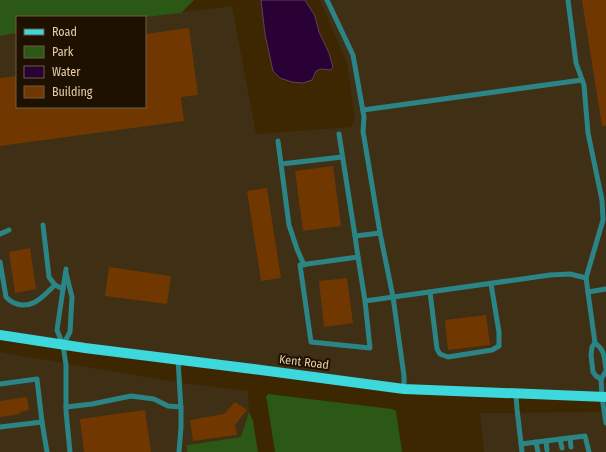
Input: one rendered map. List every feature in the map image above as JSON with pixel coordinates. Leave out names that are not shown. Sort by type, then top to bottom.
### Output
[{"type":"main road","name":"Kent Road","points":[[0,336],[360,382],[404,389],[604,398]]},
{"type":"lane","points":[[327,0],[354,55],[364,117],[363,132],[380,233],[393,297],[404,376],[404,389]]},
{"type":"lane","points":[[568,0],[576,63],[584,85],[588,133],[602,200],[603,220],[586,278],[595,343],[592,347],[591,355],[593,372],[601,379]]},
{"type":"lane","points":[[363,110],[582,80]]},
{"type":"lane","points":[[339,134],[365,301],[370,348],[311,342],[300,265],[358,257]]},
{"type":"lane","points":[[278,141],[289,225],[304,265]]},
{"type":"lane","points":[[281,164],[342,157]]},
{"type":"lane","points":[[43,225],[49,277],[55,285],[63,289]]},
{"type":"lane","points":[[0,234],[9,230]]},
{"type":"lane","points":[[355,236],[380,233]]},
{"type":"lane","points":[[0,262],[6,297],[16,304],[29,305],[40,300],[55,285]]},
{"type":"lane","points":[[63,345],[70,332],[72,297],[66,270],[57,330],[63,345],[66,365],[66,407],[69,452]]},
{"type":"lane","points":[[365,301],[550,275],[570,274],[586,278]]},
{"type":"lane","points":[[430,292],[437,349],[440,354],[448,357],[492,350],[499,346],[499,332],[491,284]]},
{"type":"lane","points":[[588,292],[606,289]]},
{"type":"lane","points":[[595,343],[600,346],[604,353],[606,370],[601,379],[606,423]]},
{"type":"lane","points":[[178,359],[181,407],[179,452]]},
{"type":"lane","points":[[0,384],[37,379],[47,452]]},
{"type":"lane","points":[[516,394],[516,410],[522,452]]},
{"type":"lane","points":[[66,407],[92,404],[131,396],[154,399],[168,406],[181,407]]},
{"type":"lane","points":[[0,427],[42,422]]},
{"type":"lane","points":[[521,444],[585,436],[590,452]]},
{"type":"lane","points":[[570,438],[571,447]]},
{"type":"lane","points":[[560,439],[562,448]]},
{"type":"lane","points":[[546,441],[547,450]]},
{"type":"lane","points":[[536,442],[538,452]]},
{"type":"shaded area","points":[[320,0],[606,0],[606,395],[499,390],[371,381],[0,333],[0,36],[16,33],[16,108],[146,108],[146,17],[232,6],[256,134],[351,127],[355,119],[347,63]]},
{"type":"shaded area","points":[[0,352],[175,382],[248,391],[249,412],[241,437],[187,445],[187,452],[0,452]]},
{"type":"shaded area","points":[[606,412],[606,452],[484,452],[480,413]]},
{"type":"green space","points":[[0,0],[194,0],[181,13],[146,17],[16,16],[16,33],[0,36]]},
{"type":"green space","points":[[268,394],[392,409],[396,411],[402,452],[275,452],[266,397]]},
{"type":"green space","points":[[249,412],[253,421],[258,452],[187,452],[187,445],[241,437]]},
{"type":"water","points":[[261,0],[305,0],[315,16],[319,32],[329,53],[333,67],[331,70],[321,69],[316,71],[312,80],[303,83],[292,82],[280,78],[273,71],[265,34]]},
{"type":"building","points":[[582,0],[606,0],[606,126],[602,126]]},
{"type":"building","points":[[189,28],[198,95],[181,97],[184,121],[0,146],[0,78],[16,76],[16,108],[146,108],[146,34]]},
{"type":"building","points":[[333,166],[341,226],[303,231],[295,171]]},
{"type":"building","points":[[267,188],[281,278],[261,281],[247,191]]},
{"type":"building","points":[[30,248],[36,289],[15,293],[9,252]]},
{"type":"building","points":[[109,267],[171,276],[167,304],[105,296]]},
{"type":"building","points":[[347,278],[353,323],[324,327],[319,281]]},
{"type":"building","points":[[486,315],[490,345],[448,350],[445,320]]},
{"type":"building","points":[[27,397],[29,410],[20,412],[20,414],[0,417],[0,401]]},
{"type":"building","points":[[235,402],[247,410],[235,425],[237,435],[193,441],[190,420],[224,414]]},
{"type":"building","points":[[145,410],[151,452],[84,452],[80,419]]}]
